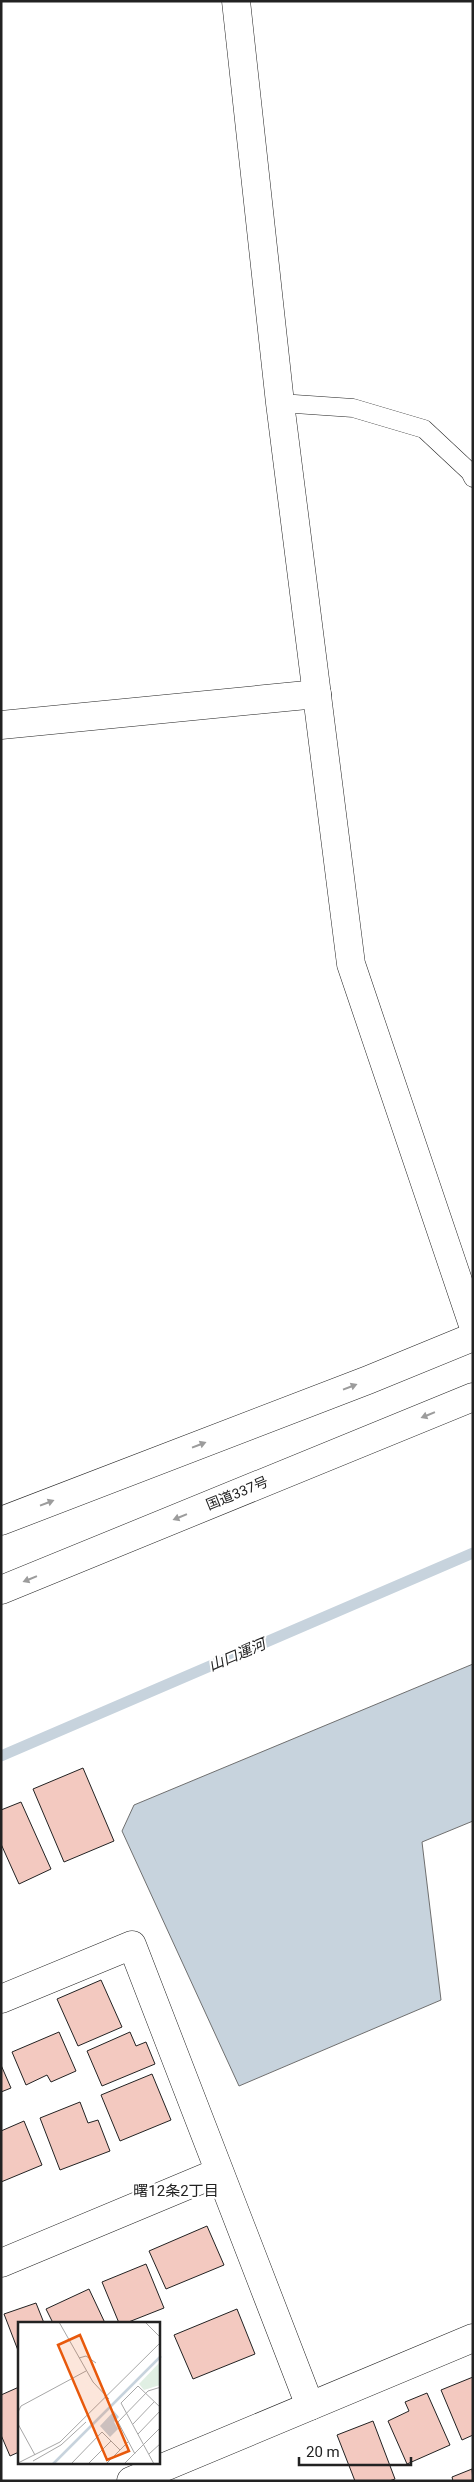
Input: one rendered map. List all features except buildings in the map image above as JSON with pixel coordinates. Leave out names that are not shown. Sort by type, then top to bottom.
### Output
[{"type":"main road","points":[[236,1],[280,403],[351,964],[473,1325]]},
{"type":"main road","points":[[1,725],[317,694]]},
{"type":"main road","points":[[1,1521],[368,1380],[473,1337]]},
{"type":"main road","name":"国道337号","points":[[1,1590],[473,1397]]},
{"type":"main road","points":[[1,2000],[132,1945],[310,2406]]},
{"type":"main road","points":[[1,2263],[219,2172]]},
{"type":"main road","points":[[131,2481],[473,2338]]},
{"type":"lane","points":[[280,403],[353,408],[424,429],[470,472],[473,478]]},
{"type":"shaded area","points":[[473,1664],[473,1821],[422,1842],[441,2000],[239,2086],[122,1831],[134,1805]]},
{"type":"waterway","name":"山口運河","points":[[1,1756],[473,1553]]},
{"type":"district","name":"曙12条2丁目","points":[[176,2191]]}]
